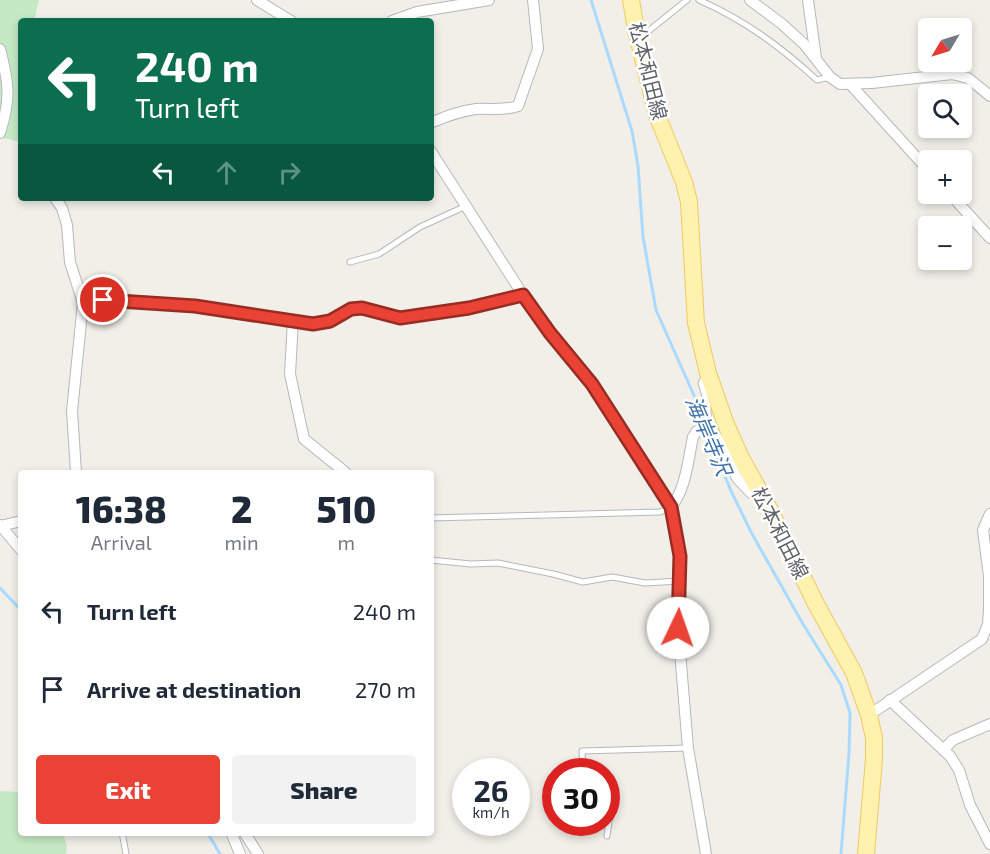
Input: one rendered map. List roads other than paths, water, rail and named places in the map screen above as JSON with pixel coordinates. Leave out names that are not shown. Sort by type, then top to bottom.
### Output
[{"type":"main road","name":"松本和田線","points":[[631,0],[657,115],[684,182],[689,202],[696,323],[708,373],[725,422],[816,604],[854,673],[869,715],[874,738],[874,759],[866,854]]},
{"type":"street","points":[[257,0],[286,18]]},
{"type":"street","points":[[400,18],[417,12],[489,0]]},
{"type":"street","points":[[434,121],[456,113],[476,109],[510,109],[518,106],[538,48],[533,0]]},
{"type":"street","points":[[750,0],[783,24],[830,77],[840,84],[851,85],[952,74],[969,78],[990,96]]},
{"type":"street","points":[[808,0],[816,59]]},
{"type":"street","points":[[0,49],[9,93],[6,115],[0,133]]},
{"type":"street","points":[[851,85],[918,159]]},
{"type":"street","points":[[434,156],[523,295],[550,333],[592,384],[671,507],[680,556],[678,628],[688,748],[706,854]]},
{"type":"street","points":[[57,201],[62,208],[67,225],[70,262],[83,303],[72,411],[76,470]]},
{"type":"street","points":[[959,204],[990,238]]},
{"type":"street","points":[[83,303],[103,300],[195,306],[313,324],[330,321],[351,309],[362,308],[400,318],[469,308],[523,295]]},
{"type":"street","points":[[293,320],[290,374],[304,439],[343,470]]},
{"type":"street","points":[[671,507],[677,500],[682,487],[693,437],[696,432],[708,424],[742,485],[751,493],[759,491]]},
{"type":"street","points":[[869,715],[986,640],[989,576],[983,530],[990,514]]},
{"type":"street","points":[[18,522],[1,525],[18,546]]},
{"type":"street","points":[[890,700],[950,756],[959,770],[970,805],[990,844]]},
{"type":"street","points":[[943,750],[953,740],[990,723]]},
{"type":"street","points":[[233,836],[240,854]]},
{"type":"street","points":[[247,836],[258,854]]},
{"type":"lane","points":[[638,39],[687,0]]},
{"type":"lane","points":[[699,0],[730,14],[759,33],[786,52],[817,80],[830,77]]},
{"type":"lane","points":[[350,262],[379,254],[420,227],[466,206]]},
{"type":"lane","points":[[708,373],[701,384],[708,406],[708,424]]},
{"type":"lane","points":[[434,518],[660,512],[671,507]]},
{"type":"lane","points":[[434,560],[471,564],[498,562],[583,582],[612,577],[645,583],[681,581]]},
{"type":"lane","points":[[582,758],[582,751],[688,748]]},
{"type":"lane","points":[[123,836],[126,854]]},
{"type":"waterway","name":"海岸寺沢","points":[[591,0],[632,131],[638,166],[643,237],[656,310],[696,400],[704,424]]},
{"type":"waterway","name":"海岸寺沢","points":[[706,430],[731,491],[752,534],[841,685],[850,713],[841,854]]},
{"type":"waterway","points":[[0,588],[18,607]]},
{"type":"waterway","points":[[209,836],[220,854]]}]
